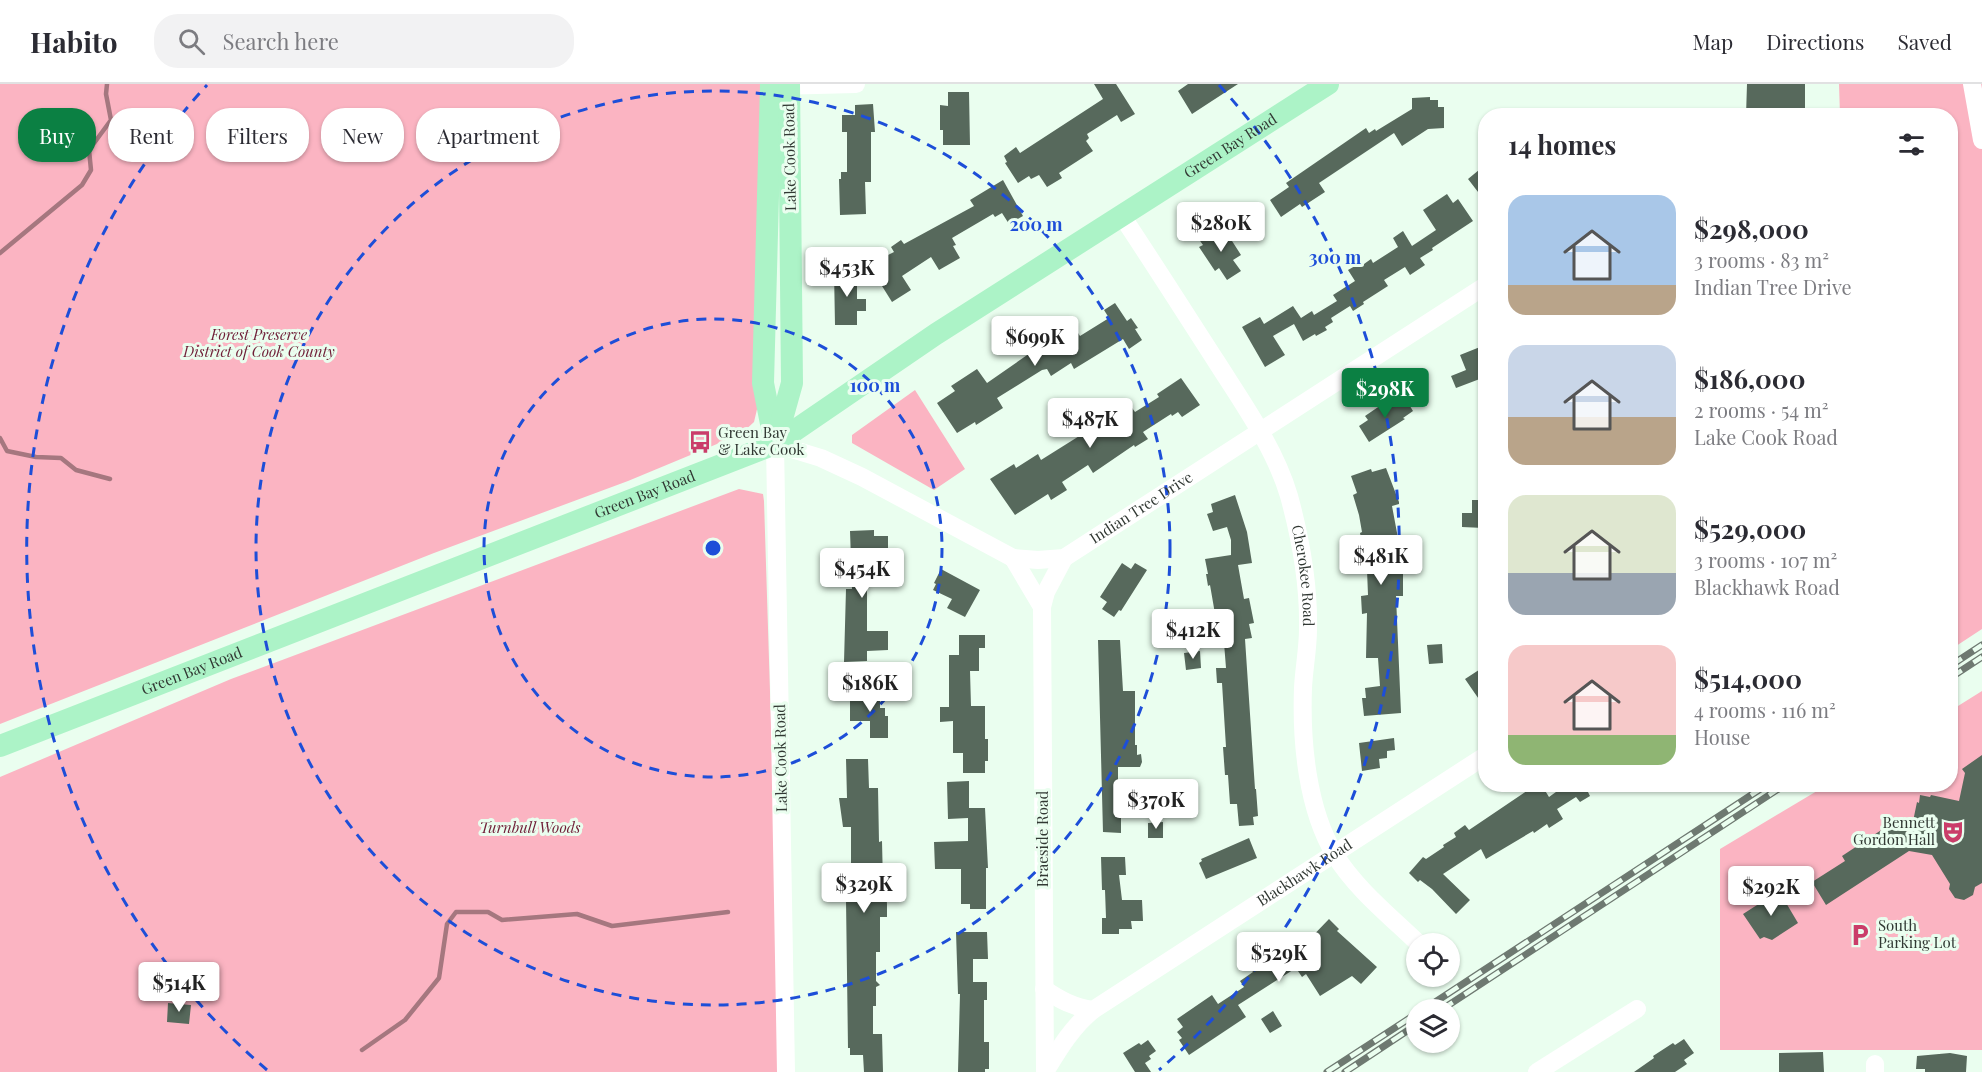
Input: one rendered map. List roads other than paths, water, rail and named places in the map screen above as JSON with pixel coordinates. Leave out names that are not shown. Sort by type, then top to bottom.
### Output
[{"type":"main road","name":"Green Bay Road","points":[[0,746],[775,444],[936,334],[1122,216],[1304,90],[1328,84]]},
{"type":"main road","name":"Lake Cook Road","points":[[775,444],[792,383],[780,85]]},
{"type":"street","points":[[780,85],[856,84]]},
{"type":"street","points":[[1972,84],[1982,140]]},
{"type":"street","name":"Cherokee Road","points":[[1122,216],[1250,414],[1288,493],[1302,544],[1308,587],[1303,729],[1319,821],[1345,870],[1408,933]]},
{"type":"street","name":"Indian Tree Drive","points":[[775,444],[821,458],[862,477],[1012,558],[1038,560],[1064,558],[1478,290]]},
{"type":"street","name":"Lake Cook Road","points":[[775,444],[786,1072]]},
{"type":"street","points":[[1012,558],[1042,607]]},
{"type":"street","name":"Braeside Road","points":[[1045,1072],[1042,607],[1046,591],[1064,558]]},
{"type":"street","name":"Blackhawk Road","points":[[1045,1072],[1068,1036],[1093,1010],[1478,760]]},
{"type":"street","points":[[1044,989],[1076,1008],[1093,1010]]},
{"type":"street","points":[[1548,1069],[1637,1009]]},
{"type":"waterway","points":[[0,253],[82,185],[91,170],[89,150],[111,120],[106,94],[107,84]]},
{"type":"waterway","points":[[0,438],[7,451],[36,457],[61,458],[76,470],[110,479]]},
{"type":"waterway","points":[[362,1050],[405,1020],[439,978],[447,924],[456,912],[488,912],[502,920],[577,914],[612,926],[728,912]]},
{"type":"railway","points":[[1958,661],[1982,645]]},
{"type":"railway","points":[[1958,673],[1982,657]]},
{"type":"railway","points":[[1440,999],[1756,792]]},
{"type":"railway","points":[[1458,999],[1774,792]]},
{"type":"railway","points":[[1327,1072],[1406,1021]]},
{"type":"railway","points":[[1345,1072],[1406,1032]]},
{"type":"place","name":"Green Bay & Lake Cook","points":[[700,442]]},
{"type":"place","name":"Bennett Gordon Hall","points":[[1953,832]]},
{"type":"place","name":"South Parking Lot","points":[[1860,935]]},
{"type":"park label","name":"Forest Preserve District of Cook County","points":[[259,344]]},
{"type":"park label","name":"Turnbull Woods","points":[[530,828]]}]
